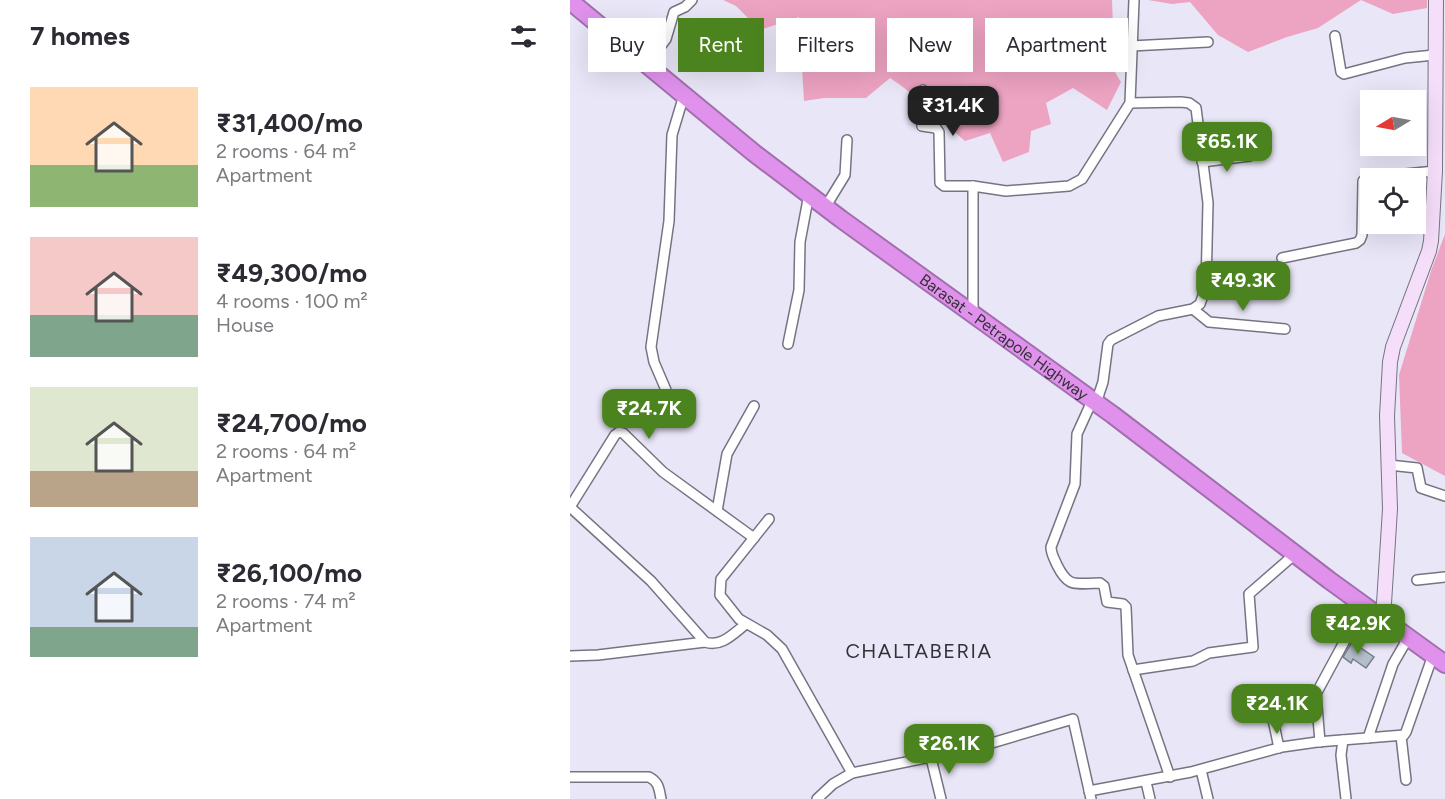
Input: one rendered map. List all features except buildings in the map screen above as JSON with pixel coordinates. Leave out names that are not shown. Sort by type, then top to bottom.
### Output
[{"type":"highway","name":"Barasat - Petrapole Highway","points":[[570,1],[591,18]]},
{"type":"highway","name":"Barasat - Petrapole Highway","points":[[657,72],[754,153],[1094,402],[1364,606],[1439,659]]},
{"type":"street","points":[[666,37],[674,12],[692,0]]},
{"type":"street","points":[[923,90],[922,126],[936,128],[939,132],[940,183],[944,186],[973,186],[1006,191],[1074,184],[1082,179],[1130,103],[1134,0]]},
{"type":"street","points":[[1383,619],[1390,509],[1387,417],[1390,362],[1393,347],[1429,251],[1439,187],[1435,171],[1436,0]]},
{"type":"street","points":[[1335,36],[1341,72],[1344,74],[1405,58],[1434,55]]},
{"type":"street","points":[[1131,46],[1208,42]]},
{"type":"street","points":[[666,390],[654,362],[651,347],[669,221],[672,135],[684,95]]},
{"type":"street","points":[[1130,103],[1181,102],[1194,106],[1197,110],[1208,203],[1207,282],[1200,304],[1193,309],[1158,316],[1111,340],[1108,344],[1103,382],[1077,434],[1076,484],[1051,553],[1066,581],[1102,584],[1107,602],[1123,604],[1126,607],[1127,645],[1133,670],[1170,777]]},
{"type":"street","points":[[825,206],[846,176],[847,140]]},
{"type":"street","points":[[1202,162],[1250,156]]},
{"type":"street","points":[[1282,258],[1360,240],[1363,181],[1366,178],[1435,171]]},
{"type":"street","points":[[973,186],[973,315]]},
{"type":"street","points":[[788,344],[799,291],[800,242],[809,194]]},
{"type":"street","points":[[1193,309],[1209,322],[1285,329]]},
{"type":"street","points":[[717,511],[727,454],[754,406]]},
{"type":"street","points":[[705,642],[651,581],[570,507],[619,432],[663,472],[754,538]]},
{"type":"street","points":[[1389,465],[1417,468],[1422,489],[1445,496]]},
{"type":"street","points":[[769,519],[721,579],[720,595],[739,619],[767,635],[782,650],[852,773]]},
{"type":"street","points":[[1133,670],[1191,662],[1209,653],[1254,647],[1249,594],[1295,554]]},
{"type":"street","points":[[1417,580],[1445,577]]},
{"type":"street","points":[[1320,742],[1316,694],[1364,606]]},
{"type":"street","points":[[570,656],[598,655],[705,642],[716,644],[746,624]]},
{"type":"street","points":[[1368,738],[1394,664],[1408,638]]},
{"type":"street","points":[[817,799],[833,784],[852,773],[975,748],[1073,719],[1090,795],[1201,770],[1279,748],[1320,742],[1401,736],[1406,732],[1439,659]]},
{"type":"street","points":[[1271,710],[1279,748]]},
{"type":"street","points":[[1401,736],[1406,780]]},
{"type":"street","points":[[1343,740],[1341,755],[1346,799]]},
{"type":"street","points":[[931,758],[941,799]]},
{"type":"street","points":[[1201,770],[1208,799]]},
{"type":"street","points":[[570,777],[649,777],[656,780],[661,799]]},
{"type":"street","points":[[1146,782],[1150,799]]},
{"type":"shaded area","points":[[723,0],[1112,0],[1113,18],[985,18],[985,72],[1115,72],[1121,82],[1107,110],[1073,88],[1046,103],[1051,124],[1031,131],[1029,152],[1003,162],[990,133],[965,141],[919,100],[890,78],[866,98],[824,98],[804,101],[802,72],[875,72],[875,18],[776,18],[776,25],[764,29],[764,18],[748,18],[736,6]]},
{"type":"shaded area","points":[[1148,0],[1361,0],[1318,28],[1248,52],[1218,35],[1190,2],[1172,4]]},
{"type":"shaded area","points":[[1361,0],[1427,0],[1427,8],[1393,14]]},
{"type":"shaded area","points":[[1445,234],[1445,476],[1402,453],[1399,375],[1431,271]]},
{"type":"district","name":"CHALTABERIA","points":[[919,651]]}]
